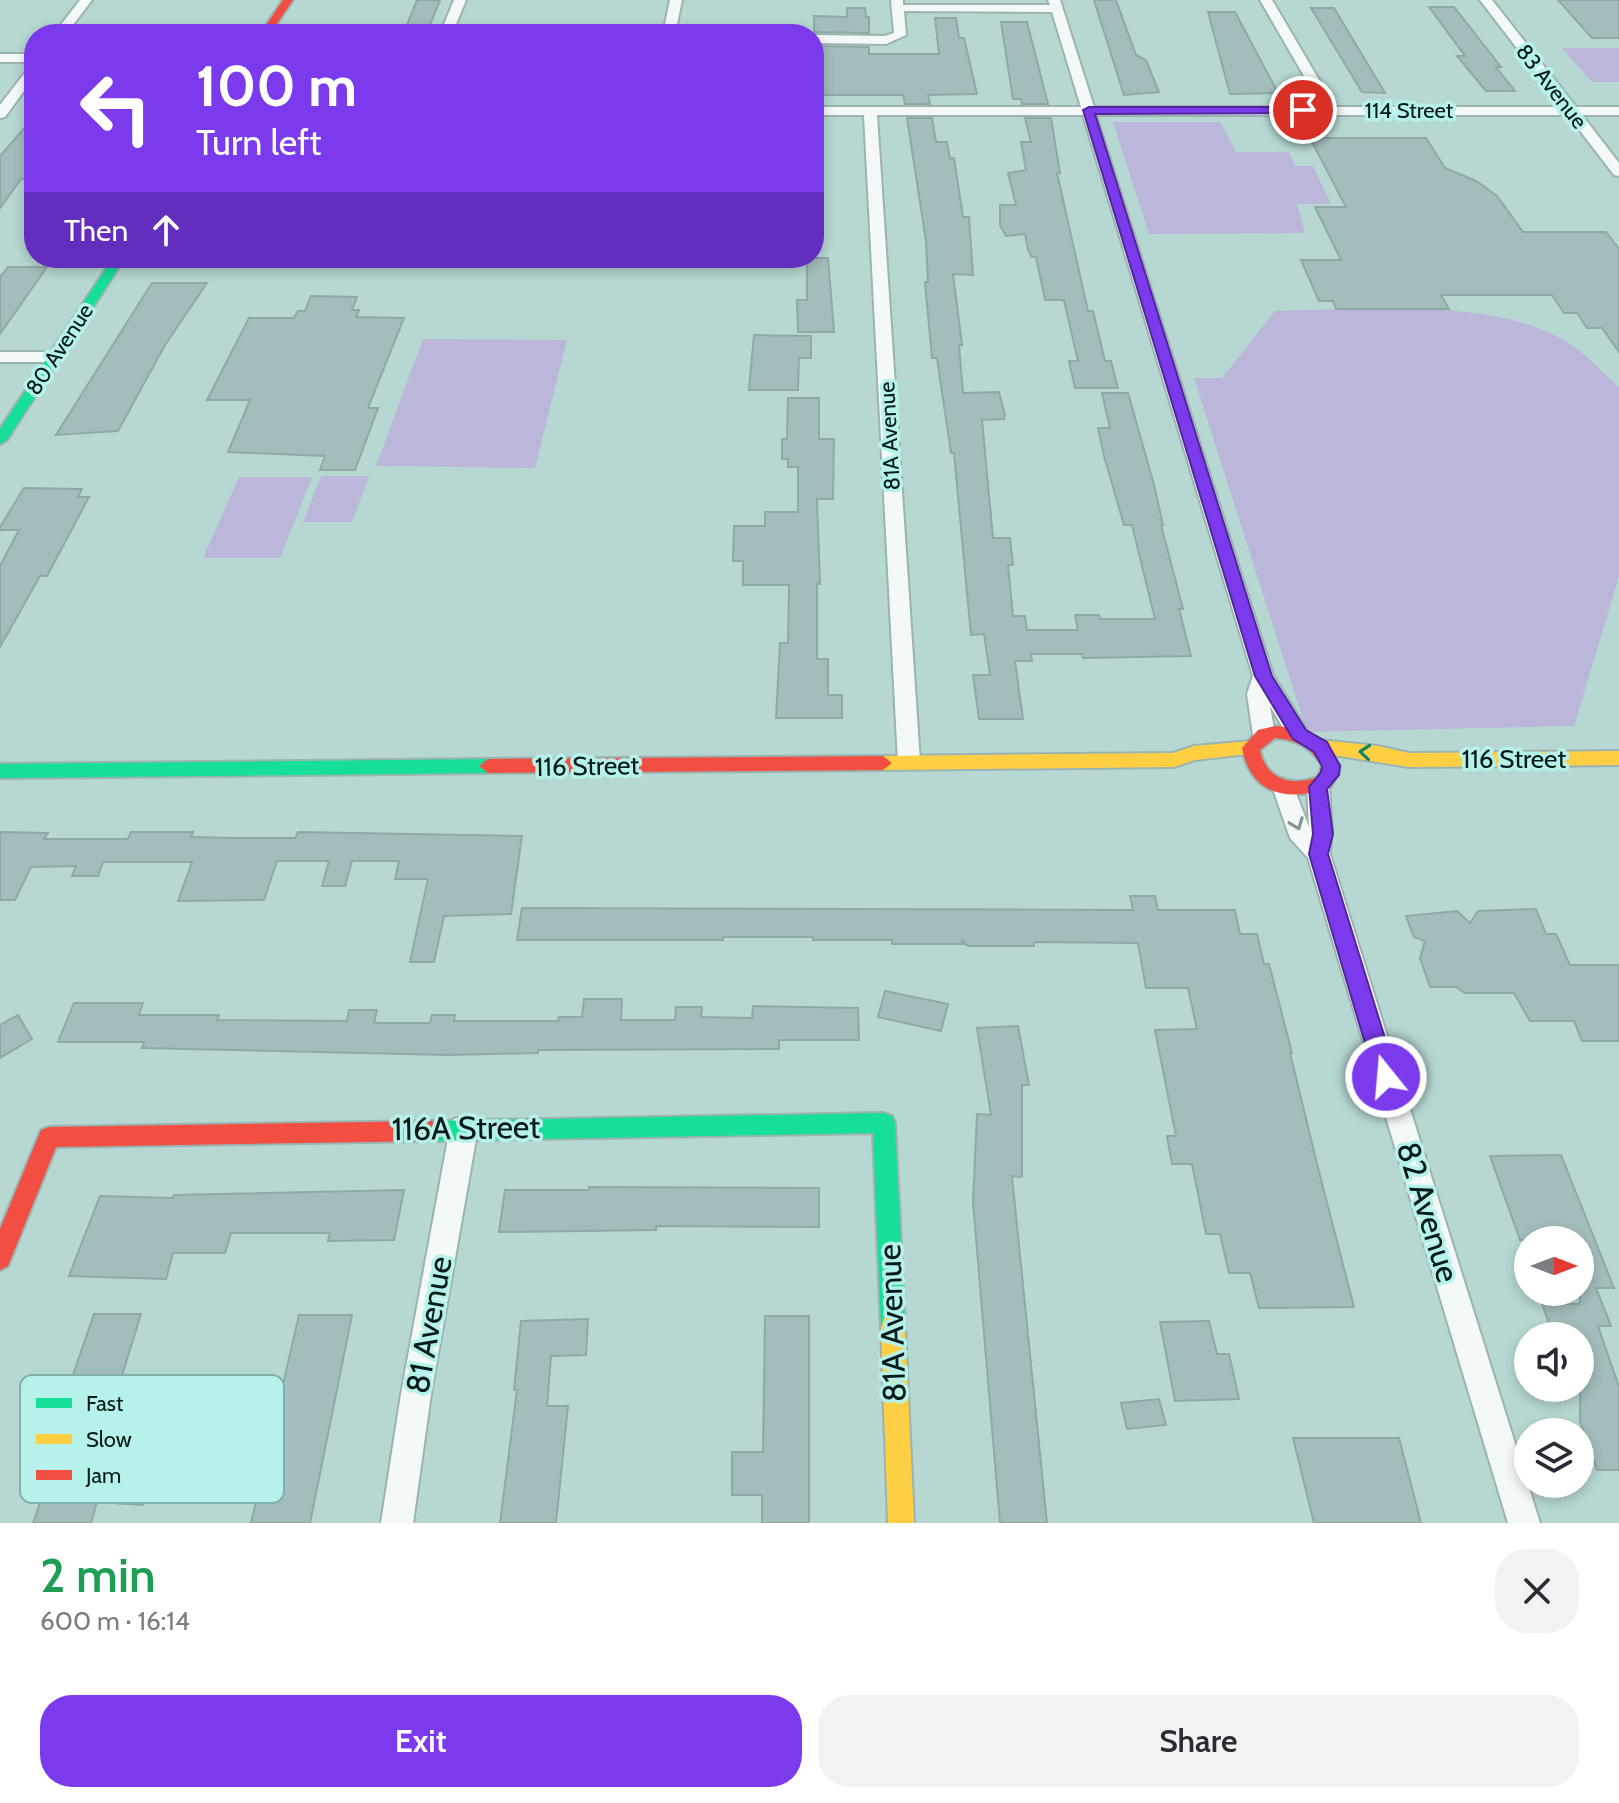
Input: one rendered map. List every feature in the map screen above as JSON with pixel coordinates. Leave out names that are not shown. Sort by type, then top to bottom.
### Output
[{"type":"street","points":[[68,24],[86,0]]},
{"type":"street","points":[[272,24],[288,0]]},
{"type":"street","points":[[450,24],[460,0]]},
{"type":"street","points":[[671,24],[676,0]]},
{"type":"street","points":[[1266,0],[1330,110]]},
{"type":"street","name":"83 Avenue","points":[[1486,0],[1619,172]]},
{"type":"street","points":[[824,39],[886,40],[900,35],[898,4],[1056,4],[1263,676],[1299,735]]},
{"type":"street","points":[[0,58],[24,58]]},
{"type":"street","points":[[0,114],[24,82]]},
{"type":"street","name":"114 Street","points":[[824,111],[1619,111]]},
{"type":"street","name":"81A Avenue","points":[[870,111],[909,762]]},
{"type":"street","name":"80 Avenue","points":[[0,440],[112,268]]},
{"type":"street","points":[[0,357],[54,357]]},
{"type":"street","points":[[1257,742],[1275,732],[1299,735],[1320,747],[1336,776],[1308,790],[1284,789],[1252,774],[1257,742],[1258,694],[1263,676]]},
{"type":"street","name":"116 Street","points":[[0,771],[1174,760],[1194,753],[1257,742]]},
{"type":"street","name":"116 Street","points":[[1320,747],[1378,753],[1409,760],[1619,758]]},
{"type":"street","name":"116 Street","points":[[1174,760],[1198,768],[1216,769]]},
{"type":"street","name":"116 Street","points":[[1336,776],[1384,768],[1409,760]]},
{"type":"street","name":"82 Avenue","points":[[1318,854],[1336,776]]},
{"type":"street","name":"82 Avenue","points":[[1284,789],[1302,838],[1318,854],[1524,1523]]},
{"type":"street","name":"81A Avenue","points":[[884,1123],[901,1523]]},
{"type":"street","name":"116A Street","points":[[0,1258],[49,1137],[884,1123]]},
{"type":"street","name":"81 Avenue","points":[[397,1523],[416,1394],[464,1128]]},
{"type":"shaded area","points":[[1562,48],[1619,48],[1619,82],[1592,82]]},
{"type":"shaded area","points":[[1113,122],[1220,122],[1236,152],[1289,152],[1295,166],[1313,166],[1331,204],[1297,204],[1305,233],[1149,234]]},
{"type":"shaded area","points":[[1275,311],[1461,311],[1523,323],[1577,349],[1619,387],[1619,576],[1574,726],[1307,732],[1194,378],[1222,378]]},
{"type":"shaded area","points":[[423,339],[567,340],[535,468],[376,466]]},
{"type":"shaded area","points":[[321,476],[369,476],[352,522],[303,522]]},
{"type":"shaded area","points":[[239,477],[312,477],[280,558],[203,558]]},
{"type":"building","points":[[417,0],[440,0],[430,24],[407,24]]},
{"type":"building","points":[[1094,0],[1116,0],[1136,55],[1146,60],[1159,92],[1124,95]]},
{"type":"building","points":[[1558,0],[1619,0],[1619,38],[1592,38]]},
{"type":"building","points":[[1429,7],[1454,7],[1501,67],[1496,67],[1515,91],[1486,91],[1457,56],[1465,56]]},
{"type":"building","points":[[847,8],[865,8],[866,17],[869,17],[869,33],[824,32],[824,24],[814,24],[814,16],[847,17]]},
{"type":"building","points":[[1311,8],[1334,8],[1385,93],[1362,92]]},
{"type":"building","points":[[1208,12],[1235,12],[1278,93],[1230,94]]},
{"type":"building","points":[[935,18],[956,18],[959,38],[964,38],[977,94],[928,95],[930,104],[905,104],[903,95],[824,95],[824,46],[869,47],[869,54],[939,54]]},
{"type":"building","points":[[1001,22],[1027,22],[1048,104],[1022,104],[1021,99],[1013,99]]},
{"type":"building","points":[[907,118],[932,118],[936,142],[947,142],[950,159],[954,158],[963,217],[969,217],[973,275],[953,274],[962,345],[959,345],[963,393],[999,392],[1005,415],[1004,419],[982,420],[993,538],[1010,538],[1013,565],[1008,565],[1013,616],[1025,616],[1027,630],[1078,630],[1075,615],[1099,615],[1100,619],[1155,619],[1132,525],[1124,525],[1104,456],[1098,428],[1110,428],[1102,393],[1128,393],[1154,485],[1183,609],[1179,609],[1191,656],[1083,658],[1082,654],[1031,654],[1032,661],[1015,661],[1023,719],[979,719],[973,675],[990,675],[984,634],[971,635],[954,453],[951,453],[937,358],[932,358],[925,282],[928,282],[926,241]]},
{"type":"building","points":[[1025,118],[1051,118],[1060,173],[1057,173],[1088,311],[1093,311],[1105,361],[1111,361],[1118,388],[1075,388],[1069,361],[1078,361],[1064,300],[1045,300],[1036,257],[1032,257],[1028,250],[1025,234],[1006,236],[1000,225],[1000,205],[1016,205],[1008,173],[1026,170],[1021,142],[1031,142]]},
{"type":"building","points":[[24,128],[24,179],[0,208],[0,156]]},
{"type":"building","points":[[1426,138],[1445,168],[1476,181],[1497,196],[1523,232],[1606,232],[1619,249],[1619,352],[1602,328],[1587,328],[1577,313],[1564,313],[1552,295],[1441,295],[1449,309],[1336,309],[1333,301],[1319,301],[1301,260],[1341,260],[1315,207],[1346,207],[1311,140]]},
{"type":"building","points":[[824,258],[828,258],[834,332],[798,332],[797,300],[807,300],[807,268],[824,268]]},
{"type":"building","points":[[8,267],[46,268],[0,334],[0,277]]},
{"type":"building","points":[[152,283],[207,283],[165,345],[118,431],[56,435]]},
{"type":"building","points":[[311,296],[357,297],[352,310],[359,310],[356,317],[404,318],[368,408],[378,408],[355,470],[320,470],[325,456],[228,452],[250,400],[207,400],[249,318],[294,318],[298,311],[305,311]]},
{"type":"building","points":[[754,335],[811,336],[811,358],[799,358],[798,390],[749,390]]},
{"type":"building","points":[[788,398],[819,398],[819,439],[834,439],[833,499],[817,499],[820,584],[817,584],[817,659],[828,659],[828,695],[842,695],[842,718],[776,718],[780,643],[788,643],[789,585],[743,585],[743,561],[733,561],[734,526],[765,526],[765,512],[798,512],[798,467],[788,467],[788,459],[782,459],[782,439],[787,439]]},
{"type":"building","points":[[24,488],[82,489],[78,497],[89,497],[47,576],[40,576],[0,647],[0,566],[19,530],[0,530],[0,527]]},
{"type":"building","points":[[0,832],[48,833],[44,839],[128,839],[131,832],[193,832],[191,837],[237,838],[295,838],[298,832],[522,836],[511,914],[444,916],[434,962],[410,962],[428,879],[395,879],[399,861],[352,861],[345,886],[322,886],[329,861],[277,861],[264,900],[178,901],[192,862],[103,862],[98,876],[72,876],[76,866],[31,867],[15,900],[0,900]]},
{"type":"building","points":[[1130,896],[1155,896],[1158,910],[1235,910],[1240,934],[1257,934],[1264,964],[1269,964],[1354,1307],[1259,1308],[1250,1273],[1229,1273],[1220,1234],[1206,1234],[1192,1164],[1172,1164],[1167,1136],[1176,1136],[1155,1030],[1197,1029],[1188,988],[1146,988],[1138,943],[1034,942],[1034,946],[969,946],[964,944],[963,939],[962,944],[892,944],[892,940],[813,940],[813,937],[517,940],[522,908],[1133,910]]},
{"type":"building","points":[[1536,909],[1546,934],[1556,934],[1570,965],[1619,965],[1619,1041],[1582,1041],[1574,1021],[1530,1021],[1514,993],[1465,993],[1456,987],[1430,987],[1420,958],[1425,941],[1414,937],[1406,916],[1457,911],[1470,923],[1478,911]]},
{"type":"building","points":[[885,991],[948,1004],[941,1031],[878,1017]]},
{"type":"building","points":[[584,999],[622,999],[621,1020],[675,1020],[676,1007],[702,1007],[701,1017],[752,1018],[753,1006],[858,1008],[859,1040],[779,1040],[779,1049],[538,1050],[538,1053],[447,1055],[142,1048],[144,1042],[58,1042],[74,1003],[143,1003],[139,1015],[219,1015],[217,1020],[347,1021],[349,1010],[377,1010],[374,1023],[430,1023],[432,1015],[455,1015],[454,1021],[558,1021],[559,1017],[582,1017]]},
{"type":"building","points":[[18,1015],[32,1039],[0,1058],[0,1025]]},
{"type":"building","points":[[1018,1026],[1029,1085],[1022,1085],[1022,1177],[1012,1176],[1047,1523],[1000,1523],[973,1202],[977,1114],[991,1115],[977,1028]]},
{"type":"building","points":[[1561,1155],[1589,1226],[1515,1226],[1490,1156]]},
{"type":"building","points":[[589,1187],[819,1188],[819,1227],[656,1226],[656,1230],[499,1232],[505,1190],[589,1190]]},
{"type":"building","points":[[404,1190],[394,1240],[328,1241],[330,1233],[231,1233],[225,1253],[173,1253],[166,1279],[69,1276],[100,1196],[173,1198],[174,1195]]},
{"type":"building","points":[[1594,1238],[1614,1288],[1596,1288],[1611,1326],[1598,1326],[1619,1387],[1619,1470],[1597,1470],[1594,1461],[1594,1418],[1580,1418],[1580,1402],[1594,1402],[1594,1322],[1548,1322],[1543,1306],[1594,1306]]},
{"type":"building","points":[[94,1314],[141,1314],[122,1375],[73,1375]]},
{"type":"building","points":[[299,1315],[352,1315],[310,1523],[251,1523],[256,1503],[284,1503],[284,1380]]},
{"type":"building","points":[[765,1316],[809,1316],[809,1523],[762,1523],[762,1495],[732,1495],[732,1452],[763,1452]]},
{"type":"building","points":[[588,1319],[586,1355],[551,1356],[547,1406],[568,1406],[556,1523],[500,1523],[517,1390],[514,1390],[521,1321]]},
{"type":"building","points":[[1209,1321],[1217,1354],[1229,1354],[1239,1399],[1175,1401],[1160,1322]]},
{"type":"building","points":[[1159,1399],[1166,1425],[1127,1429],[1121,1403]]},
{"type":"building","points":[[1293,1438],[1399,1438],[1421,1523],[1314,1523]]},
{"type":"building","points":[[40,1503],[97,1503],[91,1523],[33,1523]]},
{"type":"traffic: fast","points":[[0,440],[112,268]]},
{"type":"traffic: fast","points":[[0,771],[488,766]]},
{"type":"traffic: fast","points":[[432,1131],[884,1123],[893,1327]]},
{"type":"traffic: slow","points":[[1320,747],[1378,753],[1409,760],[1619,758]]},
{"type":"traffic: slow","points":[[883,763],[1174,760],[1194,753],[1251,748]]},
{"type":"traffic: slow","points":[[893,1327],[901,1523]]},
{"type":"traffic: jam","points":[[272,24],[288,0]]},
{"type":"traffic: jam","points":[[1275,732],[1293,734],[1315,745],[1331,766],[1325,782],[1288,788],[1267,780],[1259,772],[1251,748],[1264,735],[1275,732]]},
{"type":"traffic: jam","points":[[488,766],[883,763]]},
{"type":"traffic: jam","points":[[0,1258],[49,1137],[432,1131]]},
{"type":"route","points":[[1303,110],[1089,110],[1263,676],[1299,735],[1320,747],[1331,766],[1330,775],[1318,787],[1323,834],[1318,854],[1386,1077]]}]
